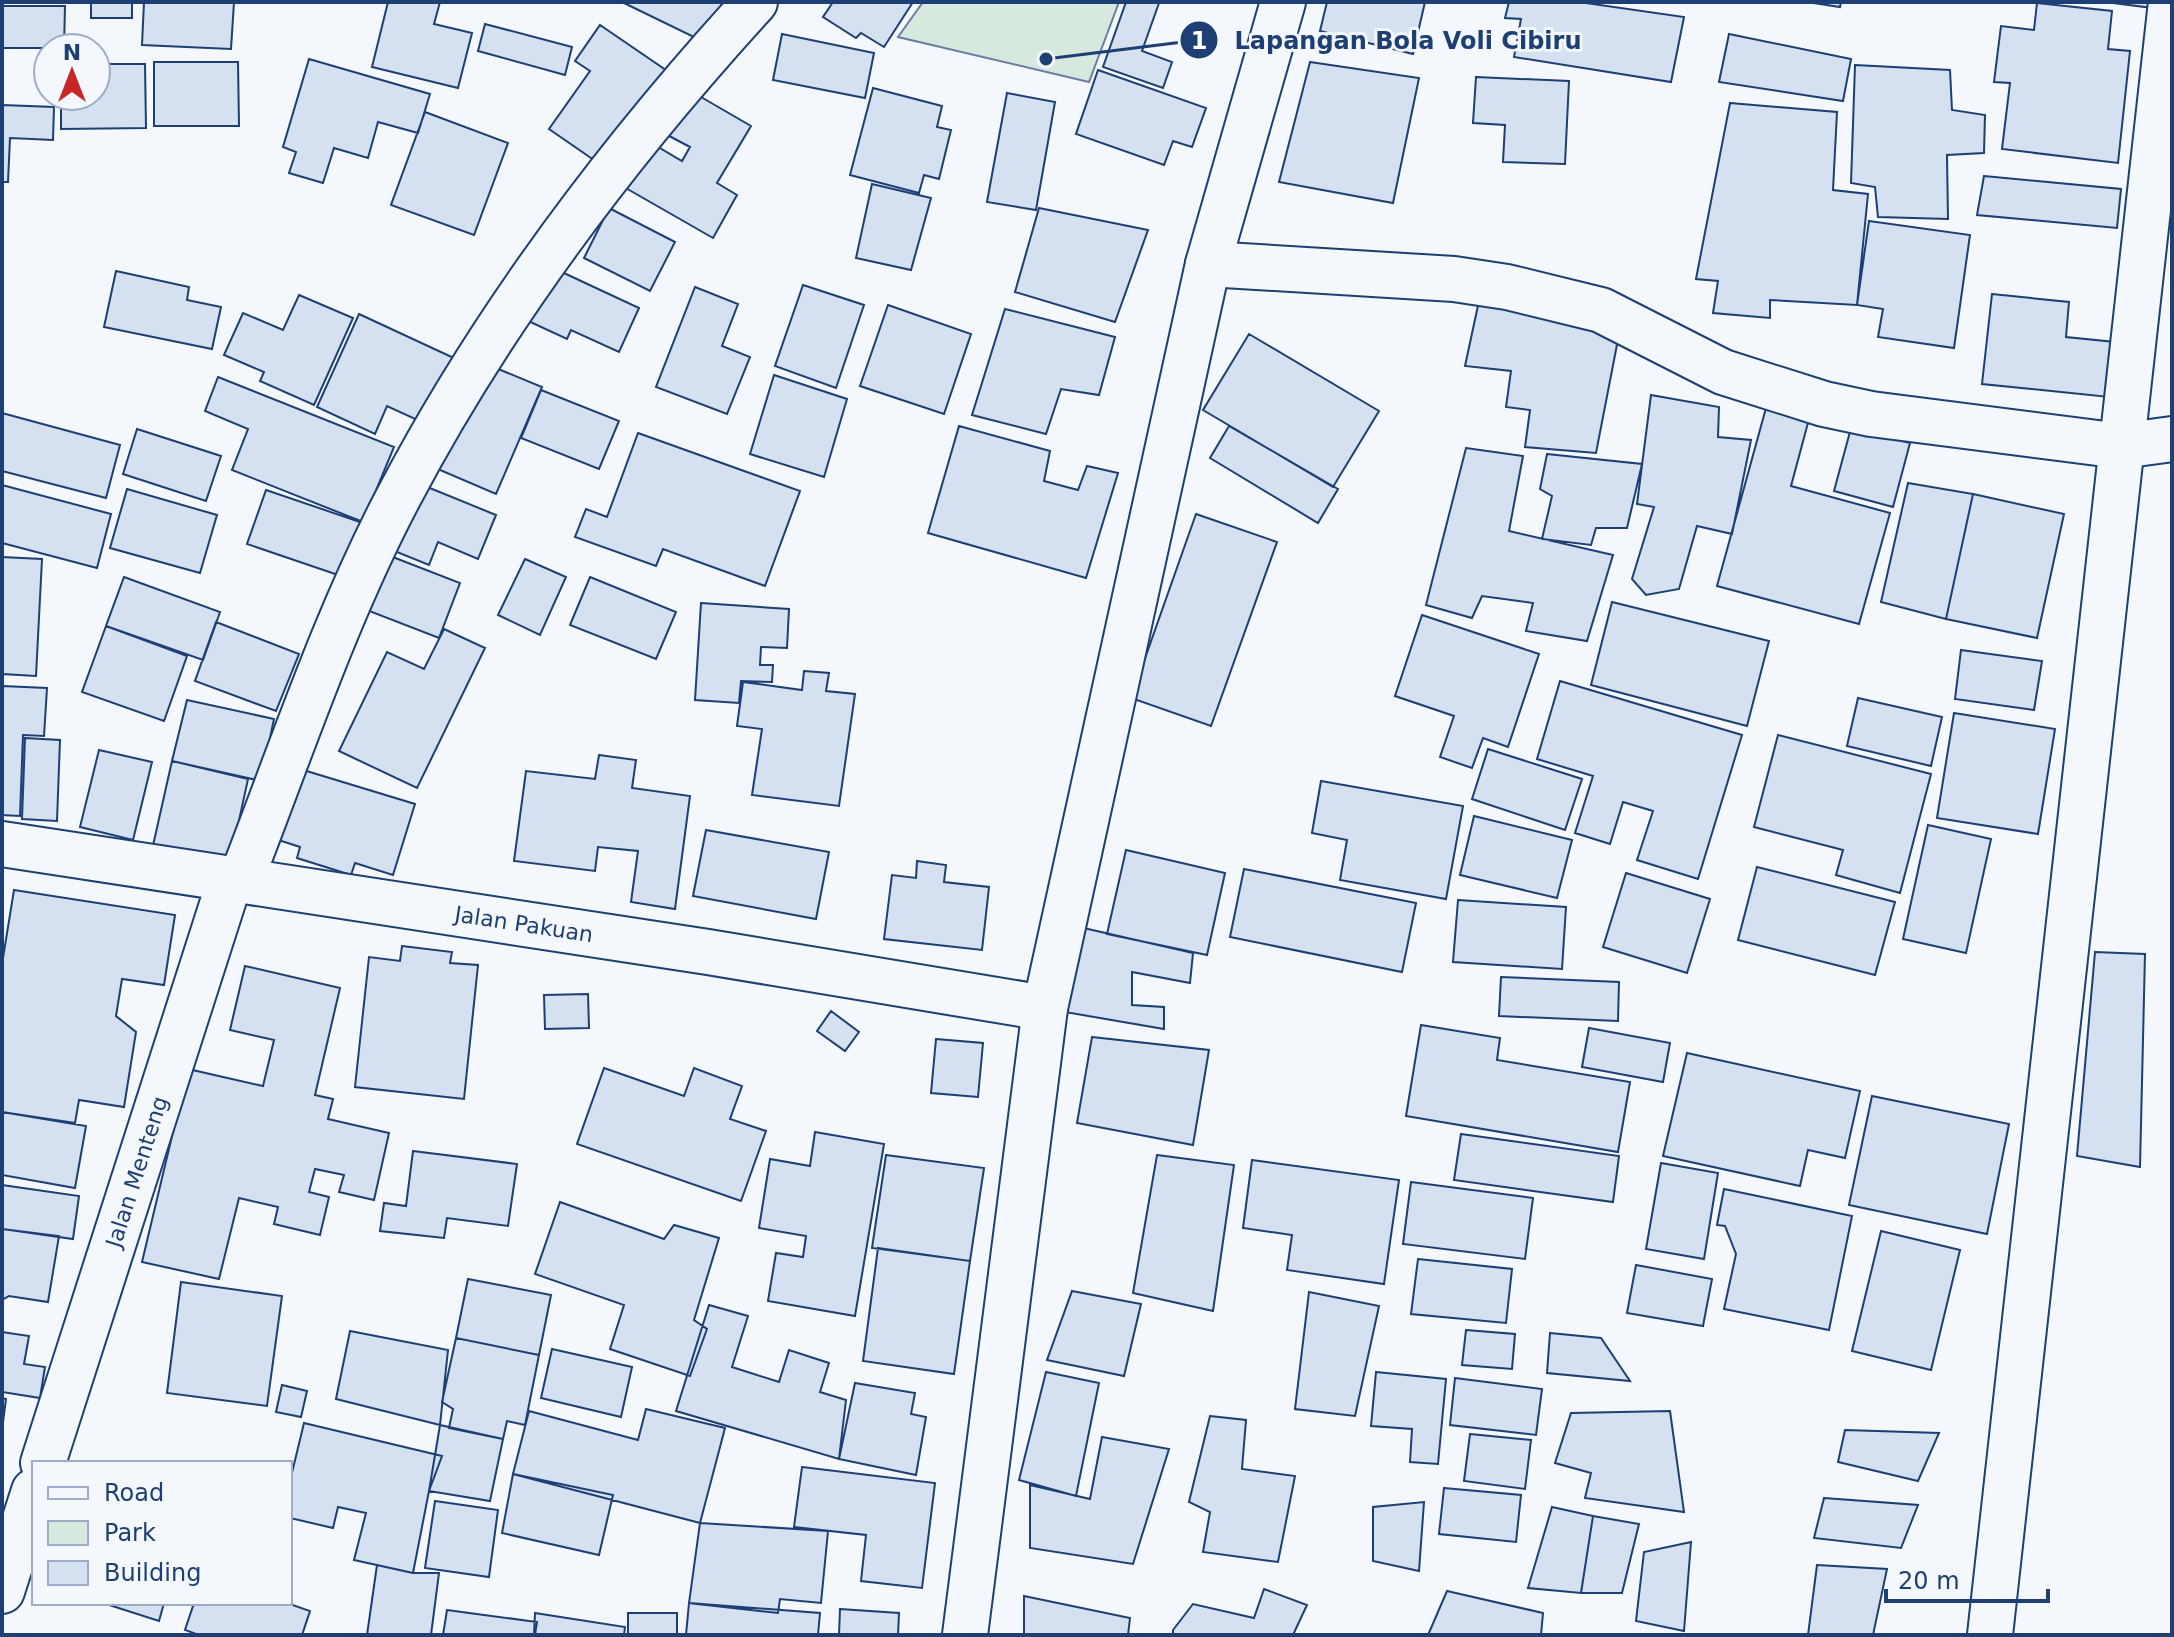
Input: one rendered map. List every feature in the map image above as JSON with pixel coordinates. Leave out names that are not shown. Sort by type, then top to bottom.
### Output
[{"type":"street","name":"Jalan Menteng","points":[[44,1461],[235,881],[367,562],[432,436],[544,257],[678,86],[755,2]]},
{"type":"street","points":[[965,1635],[1045,1008],[1208,264],[1283,2]]},
{"type":"street","points":[[1990,1635],[2171,2]]},
{"type":"street","points":[[1208,264],[1454,279],[1507,287],[1601,310],[1723,372],[1824,404],[1871,414],[2121,446],[2172,439]]},
{"type":"street","name":"Jalan Pakuan","points":[[2,844],[692,949],[1045,1008]]},
{"type":"street","points":[[2,1591],[32,1497]]},
{"type":"green space","points":[[923,2],[1119,2],[1089,82],[898,37]]},
{"type":"building","points":[[91,2],[132,2],[132,18],[91,18]]},
{"type":"building","points":[[144,2],[234,2],[231,49],[142,45]]},
{"type":"building","points":[[388,2],[440,2],[434,24],[472,33],[458,88],[372,67]]},
{"type":"building","points":[[622,2],[723,2],[704,42]]},
{"type":"building","points":[[833,2],[913,2],[884,47],[861,33],[856,38],[823,17]]},
{"type":"building","points":[[1126,2],[1159,3],[1142,51],[1172,62],[1163,88],[1103,67]]},
{"type":"building","points":[[1327,2],[1425,2],[1413,54],[1320,31]]},
{"type":"building","points":[[1509,2],[1579,2],[1684,17],[1671,82],[1514,57],[1521,19],[1505,18]]},
{"type":"building","points":[[1807,2],[1841,2],[1840,7]]},
{"type":"building","points":[[2105,2],[2161,2],[2161,9]]},
{"type":"building","points":[[2037,3],[2112,11],[2108,49],[2130,51],[2118,163],[2002,149],[2010,83],[1994,82],[2001,26],[2034,30]]},
{"type":"building","points":[[2,6],[65,6],[64,32],[32,32],[32,48],[2,48]]},
{"type":"building","points":[[485,24],[572,47],[565,75],[478,51]]},
{"type":"building","points":[[600,25],[676,77],[604,167],[549,129],[590,71],[575,61]]},
{"type":"building","points":[[782,34],[874,53],[865,98],[773,80]]},
{"type":"building","points":[[1729,34],[1851,59],[1843,101],[1719,82]]},
{"type":"building","points":[[309,59],[430,94],[418,133],[378,122],[368,158],[334,148],[323,183],[289,173],[296,152],[283,147]]},
{"type":"building","points":[[154,62],[238,62],[239,126],[154,126]]},
{"type":"building","points":[[1310,62],[1419,78],[1393,203],[1279,182]]},
{"type":"building","points":[[112,64],[145,64],[146,128],[61,129],[61,112],[112,112]]},
{"type":"building","points":[[1855,65],[1950,70],[1952,110],[1985,115],[1984,153],[1947,155],[1948,219],[1878,217],[1875,187],[1851,183]]},
{"type":"building","points":[[1098,70],[1206,108],[1192,147],[1173,141],[1164,165],[1076,134]]},
{"type":"building","points":[[1476,77],[1569,81],[1565,164],[1503,162],[1505,125],[1473,123]]},
{"type":"building","points":[[682,86],[751,126],[717,183],[737,195],[713,238],[617,183],[643,138],[682,161],[690,147],[656,129]]},
{"type":"building","points":[[873,88],[942,106],[937,127],[951,130],[939,179],[924,175],[919,193],[850,175]]},
{"type":"building","points":[[1007,93],[1055,102],[1036,210],[987,202]]},
{"type":"building","points":[[1730,103],[1837,112],[1833,190],[1868,194],[1857,305],[1770,300],[1770,318],[1713,313],[1718,281],[1696,279]]},
{"type":"building","points":[[2,105],[32,106],[32,112],[54,112],[53,140],[10,138],[8,182],[2,182]]},
{"type":"building","points":[[425,112],[508,143],[474,235],[391,205]]},
{"type":"building","points":[[1984,176],[2121,189],[2117,228],[1977,215]]},
{"type":"building","points":[[872,184],[931,198],[911,270],[856,258]]},
{"type":"building","points":[[609,208],[675,242],[650,291],[584,258]]},
{"type":"building","points":[[1039,208],[1148,230],[1115,322],[1015,292]]},
{"type":"building","points":[[1869,221],[1970,235],[1954,348],[1878,337],[1883,309],[1857,305]]},
{"type":"building","points":[[551,267],[639,308],[619,352],[571,330],[567,339],[526,320]]},
{"type":"building","points":[[116,271],[189,287],[187,300],[221,307],[212,349],[104,327]]},
{"type":"building","points":[[803,285],[864,305],[836,388],[775,366]]},
{"type":"building","points":[[695,287],[738,304],[722,346],[750,357],[727,414],[656,387]]},
{"type":"building","points":[[1992,294],[2069,302],[2066,337],[2115,342],[2109,397],[1982,384]]},
{"type":"building","points":[[299,295],[353,318],[314,405],[260,381],[264,372],[224,355],[243,313],[283,330]]},
{"type":"building","points":[[1479,301],[1621,324],[1596,453],[1525,447],[1530,410],[1506,407],[1511,371],[1465,366]]},
{"type":"building","points":[[888,305],[971,334],[944,414],[860,386]]},
{"type":"building","points":[[1005,309],[1115,337],[1099,395],[1061,389],[1046,434],[972,415]]},
{"type":"building","points":[[359,314],[456,359],[426,424],[387,406],[375,434],[317,407]]},
{"type":"building","points":[[1249,334],[1379,411],[1333,487],[1203,410]]},
{"type":"building","points":[[479,361],[542,387],[496,494],[433,467]]},
{"type":"building","points":[[774,375],[847,399],[824,477],[750,454]]},
{"type":"building","points":[[218,377],[394,447],[363,522],[232,470],[248,429],[205,411]]},
{"type":"building","points":[[541,390],[619,421],[599,469],[521,438]]},
{"type":"building","points":[[1651,395],[1719,407],[1718,437],[1751,440],[1732,534],[1697,526],[1679,589],[1646,595],[1632,579],[1654,507],[1637,504]]},
{"type":"building","points":[[1766,408],[1809,419],[1791,486],[1890,513],[1859,624],[1717,586]]},
{"type":"building","points":[[2,413],[120,445],[106,498],[2,471]]},
{"type":"building","points":[[959,426],[1050,451],[1044,481],[1078,490],[1087,466],[1118,473],[1086,578],[928,533]]},
{"type":"building","points":[[1229,426],[1338,489],[1318,523],[1210,458]]},
{"type":"building","points":[[1851,428],[1910,443],[1893,507],[1834,491]]},
{"type":"building","points":[[137,429],[221,456],[206,501],[123,474]]},
{"type":"building","points":[[638,433],[800,491],[765,586],[663,549],[656,566],[575,537],[586,509],[607,517]]},
{"type":"building","points":[[1466,448],[1523,456],[1509,531],[1613,555],[1587,641],[1526,631],[1533,603],[1482,596],[1472,618],[1426,605]]},
{"type":"building","points":[[1547,454],[1642,464],[1627,528],[1596,528],[1591,545],[1542,539],[1552,496],[1540,489]]},
{"type":"building","points":[[415,482],[496,515],[478,559],[438,542],[429,565],[387,548]]},
{"type":"building","points":[[1908,483],[1973,494],[1946,619],[1881,602]]},
{"type":"building","points":[[2,485],[111,514],[97,568],[2,543]]},
{"type":"building","points":[[127,489],[217,515],[200,573],[110,548]]},
{"type":"building","points":[[266,490],[360,522],[341,576],[247,544]]},
{"type":"building","points":[[1973,494],[2064,514],[2037,638],[1946,619]]},
{"type":"building","points":[[1196,514],[1277,542],[1211,726],[1131,698]]},
{"type":"building","points":[[385,554],[460,583],[439,638],[364,609]]},
{"type":"building","points":[[2,557],[42,559],[36,676],[2,674]]},
{"type":"building","points":[[525,559],[566,577],[540,635],[498,615]]},
{"type":"building","points":[[124,577],[220,612],[203,660],[106,626]]},
{"type":"building","points":[[590,577],[676,612],[656,659],[570,625]]},
{"type":"building","points":[[1612,602],[1769,641],[1747,726],[1591,685]]},
{"type":"building","points":[[701,603],[789,609],[787,648],[761,647],[760,665],[773,665],[772,682],[741,681],[739,703],[695,700]]},
{"type":"building","points":[[1422,615],[1539,654],[1508,747],[1483,738],[1472,768],[1440,757],[1454,716],[1395,696]]},
{"type":"building","points":[[216,622],[299,654],[276,711],[195,681]]},
{"type":"building","points":[[106,626],[187,656],[164,721],[82,692]]},
{"type":"building","points":[[444,629],[485,648],[417,788],[339,751],[387,652],[424,669]]},
{"type":"building","points":[[1961,650],[2042,661],[2034,710],[1955,699]]},
{"type":"building","points":[[804,671],[829,673],[826,691],[855,694],[839,806],[752,795],[762,729],[737,726],[743,682],[802,690]]},
{"type":"building","points":[[1560,681],[1742,735],[1698,879],[1637,860],[1653,811],[1623,802],[1610,844],[1575,833],[1593,776],[1537,759]]},
{"type":"building","points":[[2,686],[47,688],[44,736],[23,735],[20,816],[2,815]]},
{"type":"building","points":[[1858,698],[1942,717],[1931,766],[1847,746]]},
{"type":"building","points":[[187,700],[274,719],[261,781],[172,761]]},
{"type":"building","points":[[1954,713],[2055,729],[2038,834],[1937,818]]},
{"type":"building","points":[[1778,735],[1931,774],[1900,893],[1836,875],[1843,850],[1754,827]]},
{"type":"building","points":[[25,738],[60,740],[57,821],[22,819]]},
{"type":"building","points":[[1488,749],[1582,779],[1565,830],[1472,799]]},
{"type":"building","points":[[99,750],[152,762],[133,840],[80,827]]},
{"type":"building","points":[[599,755],[636,760],[632,788],[690,796],[675,909],[631,902],[638,851],[598,847],[595,871],[514,861],[526,771],[595,779]]},
{"type":"building","points":[[172,761],[248,779],[229,867],[152,850]]},
{"type":"building","points":[[300,769],[415,804],[393,875],[355,863],[351,875],[297,858],[300,847],[266,836]]},
{"type":"building","points":[[1321,781],[1463,806],[1446,899],[1340,880],[1347,840],[1312,833]]},
{"type":"building","points":[[1474,816],[1572,840],[1557,898],[1460,875]]},
{"type":"building","points":[[1928,825],[1991,839],[1966,953],[1903,939]]},
{"type":"building","points":[[706,830],[829,852],[816,919],[693,896]]},
{"type":"building","points":[[1126,850],[1225,873],[1207,955],[1107,934]]},
{"type":"building","points":[[917,861],[946,865],[944,882],[989,887],[982,950],[884,939],[892,875],[916,878]]},
{"type":"building","points":[[1757,867],[1895,902],[1875,975],[1738,940]]},
{"type":"building","points":[[1244,869],[1416,903],[1402,972],[1230,937]]},
{"type":"building","points":[[1626,873],[1710,899],[1687,973],[1603,947]]},
{"type":"building","points":[[14,890],[175,915],[164,985],[122,979],[116,1016],[136,1032],[124,1107],[79,1100],[75,1123],[2,1112],[2,964]]},
{"type":"building","points":[[1458,900],[1566,907],[1562,969],[1453,962]]},
{"type":"building","points":[[1075,926],[1193,953],[1190,983],[1132,972],[1132,1005],[1164,1007],[1164,1029],[1065,1012]]},
{"type":"building","points":[[402,946],[452,952],[450,963],[478,965],[464,1099],[355,1087],[369,957],[400,961]]},
{"type":"building","points":[[2095,952],[2145,954],[2140,1167],[2077,1156]]},
{"type":"building","points":[[245,966],[340,988],[315,1095],[333,1099],[328,1119],[389,1133],[374,1200],[339,1192],[344,1175],[315,1169],[309,1192],[329,1197],[320,1235],[274,1224],[278,1207],[239,1198],[219,1279],[142,1262],[188,1069],[263,1086],[274,1040],[230,1030]]},
{"type":"building","points":[[1501,977],[1619,982],[1618,1021],[1499,1016]]},
{"type":"building","points":[[588,994],[589,1028],[545,1029],[544,995]]},
{"type":"building","points":[[831,1011],[859,1032],[845,1051],[817,1031]]},
{"type":"building","points":[[1421,1025],[1500,1038],[1497,1060],[1630,1082],[1618,1152],[1406,1116]]},
{"type":"building","points":[[1589,1028],[1670,1043],[1663,1082],[1582,1067]]},
{"type":"building","points":[[1092,1037],[1209,1050],[1193,1145],[1077,1123]]},
{"type":"building","points":[[936,1039],[983,1043],[978,1097],[931,1093]]},
{"type":"building","points":[[1687,1053],[1860,1091],[1845,1158],[1808,1150],[1800,1186],[1663,1156]]},
{"type":"building","points":[[604,1068],[684,1096],[694,1068],[742,1086],[730,1119],[766,1131],[741,1201],[577,1144]]},
{"type":"building","points":[[1872,1096],[2009,1124],[1987,1234],[1849,1205]]},
{"type":"building","points":[[2,1112],[86,1126],[75,1188],[2,1175]]},
{"type":"building","points":[[815,1132],[884,1144],[855,1316],[768,1301],[776,1253],[803,1257],[806,1236],[759,1228],[770,1159],[810,1166]]},
{"type":"building","points":[[1461,1134],[1619,1156],[1613,1202],[1454,1180]]},
{"type":"building","points":[[413,1151],[517,1164],[508,1226],[447,1218],[444,1238],[380,1231],[384,1203],[406,1206]]},
{"type":"building","points":[[886,1155],[984,1168],[970,1261],[872,1248]]},
{"type":"building","points":[[1157,1155],[1234,1165],[1213,1311],[1133,1293]]},
{"type":"building","points":[[1252,1160],[1399,1180],[1384,1284],[1287,1270],[1292,1235],[1243,1228]]},
{"type":"building","points":[[1661,1163],[1718,1173],[1704,1259],[1646,1249]]},
{"type":"building","points":[[1411,1182],[1533,1198],[1525,1259],[1403,1244]]},
{"type":"building","points":[[2,1185],[79,1196],[73,1239],[2,1229]]},
{"type":"building","points":[[1724,1189],[1852,1216],[1829,1330],[1724,1309],[1736,1254],[1725,1226],[1717,1225]]},
{"type":"building","points":[[560,1202],[664,1239],[674,1225],[719,1238],[694,1320],[707,1329],[690,1376],[610,1349],[624,1305],[535,1274]]},
{"type":"building","points":[[2,1229],[59,1236],[48,1302],[9,1296],[2,1300]]},
{"type":"building","points":[[1881,1231],[1960,1250],[1931,1370],[1852,1351]]},
{"type":"building","points":[[878,1248],[970,1261],[954,1374],[863,1361]]},
{"type":"building","points":[[1418,1259],[1512,1269],[1506,1323],[1411,1314]]},
{"type":"building","points":[[1636,1265],[1712,1279],[1703,1326],[1627,1313]]},
{"type":"building","points":[[468,1279],[551,1295],[539,1355],[456,1338]]},
{"type":"building","points":[[181,1282],[282,1296],[267,1406],[167,1393]]},
{"type":"building","points":[[1072,1291],[1141,1304],[1124,1376],[1047,1360]]},
{"type":"building","points":[[1309,1292],[1379,1306],[1355,1416],[1295,1409]]},
{"type":"building","points":[[709,1305],[748,1316],[732,1367],[779,1382],[789,1350],[829,1363],[820,1392],[846,1400],[839,1459],[676,1411]]},
{"type":"building","points":[[1466,1330],[1515,1334],[1512,1369],[1462,1365]]},
{"type":"building","points":[[350,1331],[448,1350],[440,1425],[336,1399]]},
{"type":"building","points":[[2,1332],[29,1336],[24,1364],[45,1367],[40,1398],[2,1392]]},
{"type":"building","points":[[1550,1333],[1601,1338],[1630,1381],[1547,1373]]},
{"type":"building","points":[[456,1338],[539,1355],[525,1425],[507,1421],[503,1439],[449,1428],[453,1409],[442,1402]]},
{"type":"building","points":[[552,1349],[632,1367],[621,1417],[541,1398]]},
{"type":"building","points":[[1046,1372],[1099,1383],[1076,1496],[1019,1480]]},
{"type":"building","points":[[1376,1372],[1446,1379],[1438,1464],[1410,1462],[1412,1429],[1371,1426]]},
{"type":"building","points":[[1455,1378],[1542,1389],[1536,1435],[1450,1425]]},
{"type":"building","points":[[855,1383],[915,1393],[911,1414],[926,1417],[916,1475],[839,1459]]},
{"type":"building","points":[[282,1385],[307,1391],[301,1417],[276,1412]]},
{"type":"building","points":[[2,1398],[6,1399],[2,1430]]},
{"type":"building","points":[[646,1409],[725,1428],[700,1523],[513,1474],[529,1411],[638,1440]]},
{"type":"building","points":[[1670,1411],[1684,1512],[1585,1498],[1591,1473],[1555,1463],[1571,1413]]},
{"type":"building","points":[[1210,1416],[1246,1420],[1242,1469],[1295,1476],[1278,1562],[1203,1552],[1210,1512],[1189,1502]]},
{"type":"building","points":[[304,1423],[442,1456],[429,1491],[413,1573],[354,1560],[366,1513],[338,1507],[333,1528],[292,1518],[292,1473]]},
{"type":"building","points":[[440,1425],[503,1439],[490,1501],[429,1491]]},
{"type":"building","points":[[1845,1430],[1939,1433],[1918,1481],[1838,1462]]},
{"type":"building","points":[[1470,1434],[1531,1440],[1525,1489],[1464,1481]]},
{"type":"building","points":[[1102,1437],[1169,1449],[1133,1564],[1030,1548],[1030,1485],[1090,1499]]},
{"type":"building","points":[[802,1467],[935,1483],[922,1588],[861,1581],[866,1535],[794,1527]]},
{"type":"building","points":[[513,1474],[613,1495],[599,1555],[502,1533]]},
{"type":"building","points":[[1444,1488],[1521,1495],[1516,1542],[1439,1534]]},
{"type":"building","points":[[1824,1498],[1918,1505],[1901,1548],[1814,1538]]},
{"type":"building","points":[[435,1501],[498,1510],[489,1577],[425,1568]]},
{"type":"building","points":[[1424,1502],[1419,1571],[1373,1561],[1373,1507]]},
{"type":"building","points":[[1552,1507],[1593,1516],[1581,1593],[1528,1588]]},
{"type":"building","points":[[1593,1516],[1639,1524],[1622,1593],[1581,1593]]},
{"type":"building","points":[[700,1523],[828,1531],[821,1603],[780,1599],[778,1613],[689,1603]]},
{"type":"building","points":[[1691,1542],[1684,1631],[1636,1621],[1644,1552]]},
{"type":"building","points":[[377,1565],[413,1573],[439,1573],[431,1635],[367,1635]]},
{"type":"building","points":[[1817,1565],[1887,1569],[1873,1635],[1808,1635]]},
{"type":"building","points":[[1264,1589],[1307,1605],[1293,1635],[1173,1635],[1173,1630],[1193,1604],[1254,1618]]},
{"type":"building","points":[[1447,1591],[1543,1613],[1541,1635],[1428,1635]]},
{"type":"building","points":[[1024,1596],[1130,1618],[1128,1635],[1024,1635]]},
{"type":"building","points":[[689,1603],[820,1613],[818,1635],[686,1635]]},
{"type":"building","points":[[109,1605],[163,1605],[159,1621]]},
{"type":"building","points":[[193,1605],[292,1605],[310,1611],[302,1635],[199,1635],[185,1630]]},
{"type":"building","points":[[840,1609],[899,1613],[898,1635],[839,1635]]},
{"type":"building","points":[[447,1610],[537,1622],[535,1635],[443,1635]]},
{"type":"building","points":[[535,1613],[625,1627],[624,1635],[534,1635]]},
{"type":"building","points":[[628,1613],[677,1613],[677,1635],[628,1635]]},
{"type":"place","name":"Lapangan Bola Voli Cibiru","points":[[1046,59]]}]
